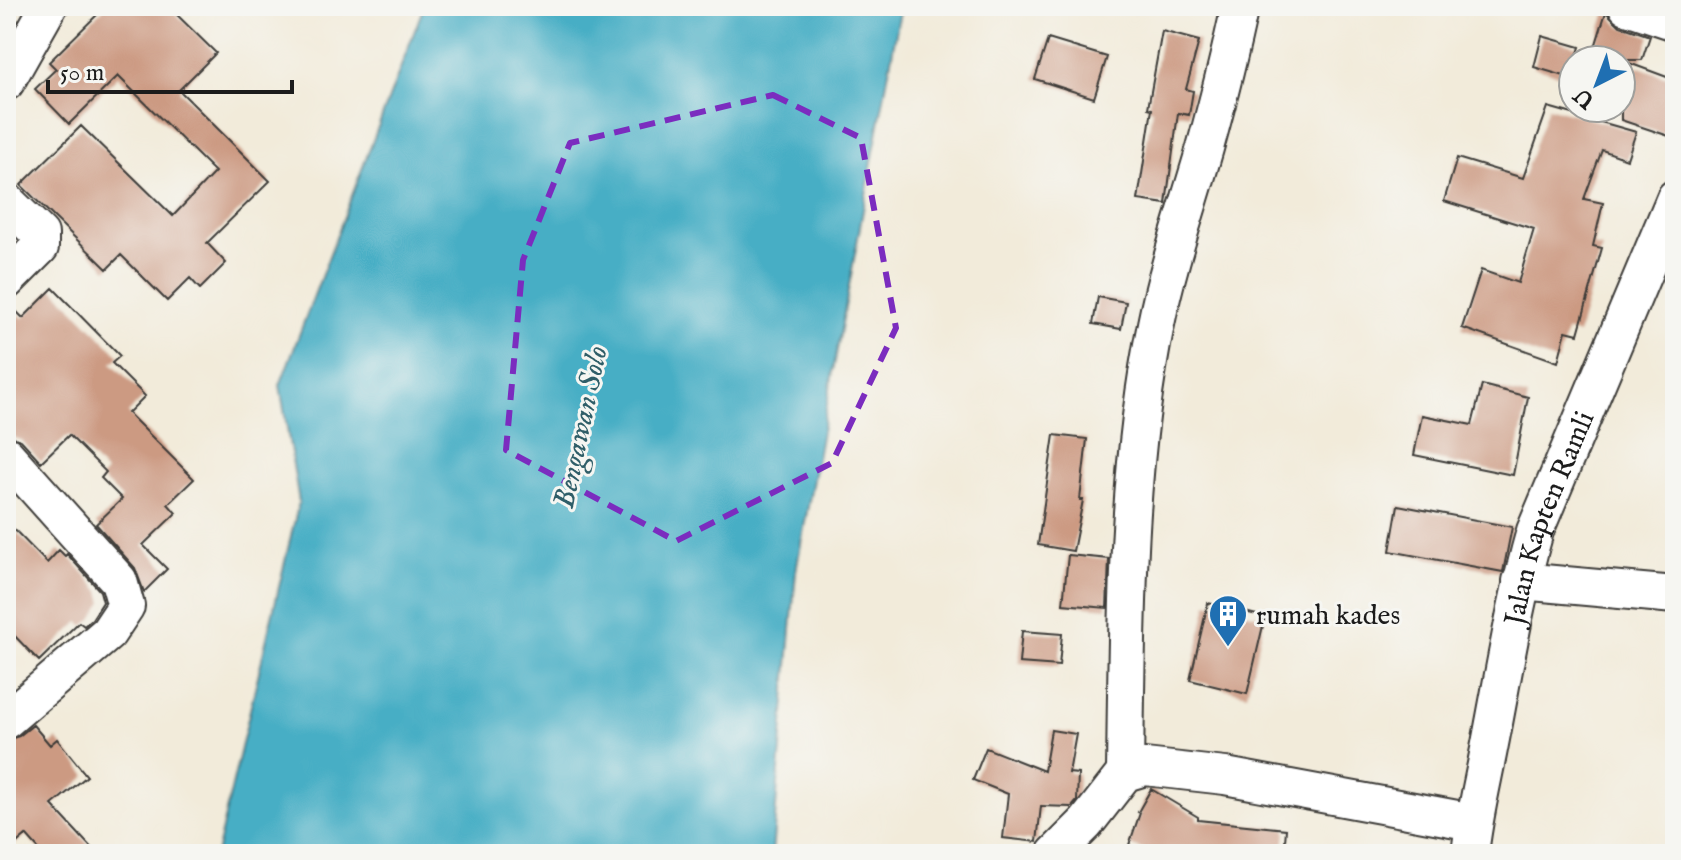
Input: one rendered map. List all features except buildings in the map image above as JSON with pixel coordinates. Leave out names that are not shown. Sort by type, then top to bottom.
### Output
[{"type":"street","points":[[6,82],[49,6]]},
{"type":"street","points":[[1125,773],[1130,525],[1140,426],[1155,326],[1174,246],[1204,150],[1240,6]]},
{"type":"street","points":[[1627,6],[1675,22]]},
{"type":"street","name":"Jalan Kapten Ramli","points":[[1472,838],[1521,581],[1535,531],[1675,198]]},
{"type":"street","points":[[6,201],[40,234],[40,247],[6,281]]},
{"type":"street","points":[[6,455],[119,581],[126,606],[108,633],[6,720]]},
{"type":"street","points":[[1521,581],[1675,595]]},
{"type":"street","points":[[1055,854],[1086,823],[1125,773],[1145,767],[1172,768],[1472,838]]},
{"type":"highlighted area","points":[[773,95],[861,138],[896,328],[832,463],[676,541],[506,450],[523,260],[570,143]]},
{"type":"water","name":"Bengawan Solo","points":[[424,6],[901,6],[796,571],[772,854],[216,854],[299,502],[280,385]]},
{"type":"place","name":"rumah kades","points":[[1228,648]]}]
